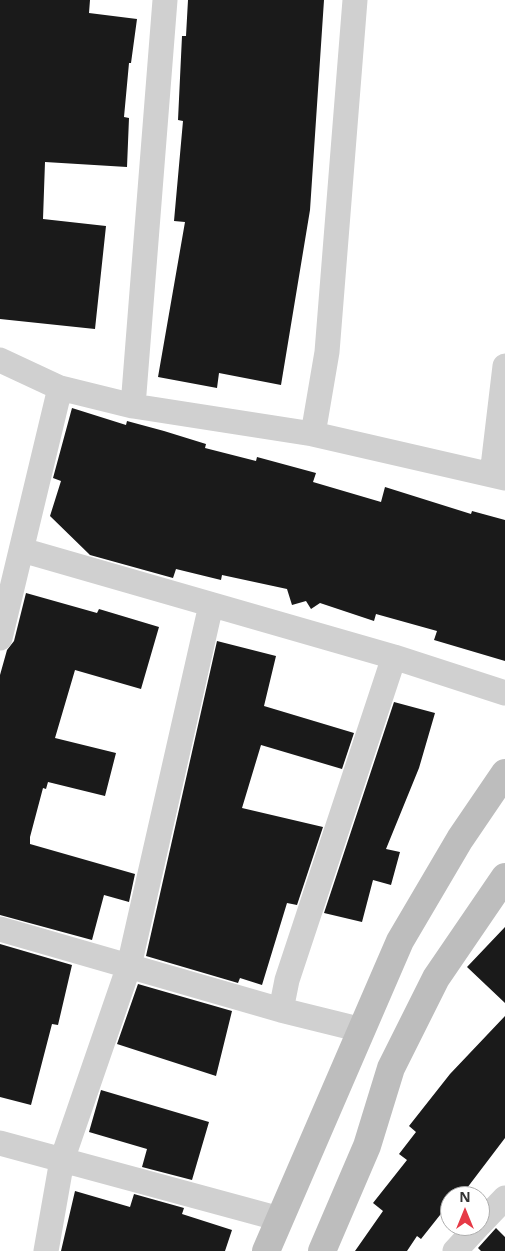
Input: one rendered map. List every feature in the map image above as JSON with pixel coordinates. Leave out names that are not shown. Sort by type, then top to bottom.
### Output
[{"type":"main road","points":[[266,1251],[400,941],[460,839],[505,773]]},
{"type":"main road","points":[[322,1251],[367,1146],[391,1068],[436,978],[505,879]]},
{"type":"street","points":[[133,406],[165,0]]},
{"type":"street","points":[[313,434],[326,352],[355,0]]},
{"type":"street","points":[[0,360],[60,388],[133,406],[313,434],[498,476],[505,366]]},
{"type":"street","points":[[0,638],[60,388]]},
{"type":"street","points":[[22,550],[394,657],[505,693]]},
{"type":"street","points":[[46,1251],[62,1160],[130,966],[211,605]]},
{"type":"street","points":[[281,1010],[287,980],[394,657]]},
{"type":"street","points":[[0,929],[281,1010],[362,1030]]},
{"type":"street","points":[[0,1143],[280,1219]]},
{"type":"street","points":[[490,1214],[505,1198]]},
{"type":"street","points":[[455,1251],[469,1236]]},
{"type":"building","points":[[0,0],[90,0],[89,13],[137,19],[131,63],[129,63],[124,117],[129,118],[127,167],[45,162],[43,219],[106,226],[95,329],[0,319]]},
{"type":"building","points":[[188,0],[324,0],[310,210],[281,385],[219,373],[217,388],[158,377],[185,222],[174,221],[183,121],[178,120],[182,36],[186,36]]},
{"type":"building","points":[[72,408],[126,425],[127,421],[164,431],[206,444],[205,448],[256,461],[257,457],[316,473],[313,482],[381,502],[385,487],[471,514],[472,511],[505,520],[505,661],[434,640],[437,631],[376,614],[374,621],[320,603],[311,609],[306,601],[292,605],[287,589],[222,575],[221,580],[176,569],[173,578],[90,555],[50,516],[61,481],[53,478]]},
{"type":"building","points":[[26,593],[97,613],[99,609],[159,627],[141,689],[75,670],[55,738],[116,753],[105,796],[48,782],[46,789],[43,788],[30,837],[30,844],[135,874],[129,902],[104,895],[92,940],[0,915],[0,675],[7,650],[14,641]]},
{"type":"building","points":[[217,641],[276,656],[264,706],[354,733],[342,769],[261,745],[242,808],[323,827],[297,905],[287,903],[262,985],[240,978],[238,983],[146,956]]},
{"type":"building","points":[[394,702],[435,713],[419,768],[386,849],[400,852],[391,885],[373,880],[362,922],[324,913]]},
{"type":"building","points":[[505,927],[505,1003],[467,967]]},
{"type":"building","points":[[0,944],[72,965],[58,1025],[52,1024],[31,1105],[0,1097]]},
{"type":"building","points":[[138,984],[232,1011],[216,1076],[117,1044]]},
{"type":"building","points":[[505,1016],[505,1138],[469,1186],[440,1186],[440,1215],[421,1239],[417,1236],[407,1251],[355,1251],[383,1211],[373,1203],[407,1160],[399,1154],[416,1132],[409,1126],[450,1074]]},
{"type":"building","points":[[101,1090],[209,1122],[192,1180],[142,1167],[147,1149],[89,1132]]},
{"type":"building","points":[[75,1191],[130,1207],[134,1194],[184,1208],[182,1214],[232,1230],[225,1251],[61,1251]]},
{"type":"building","points":[[496,1228],[505,1237],[505,1251],[481,1251],[478,1248]]}]
